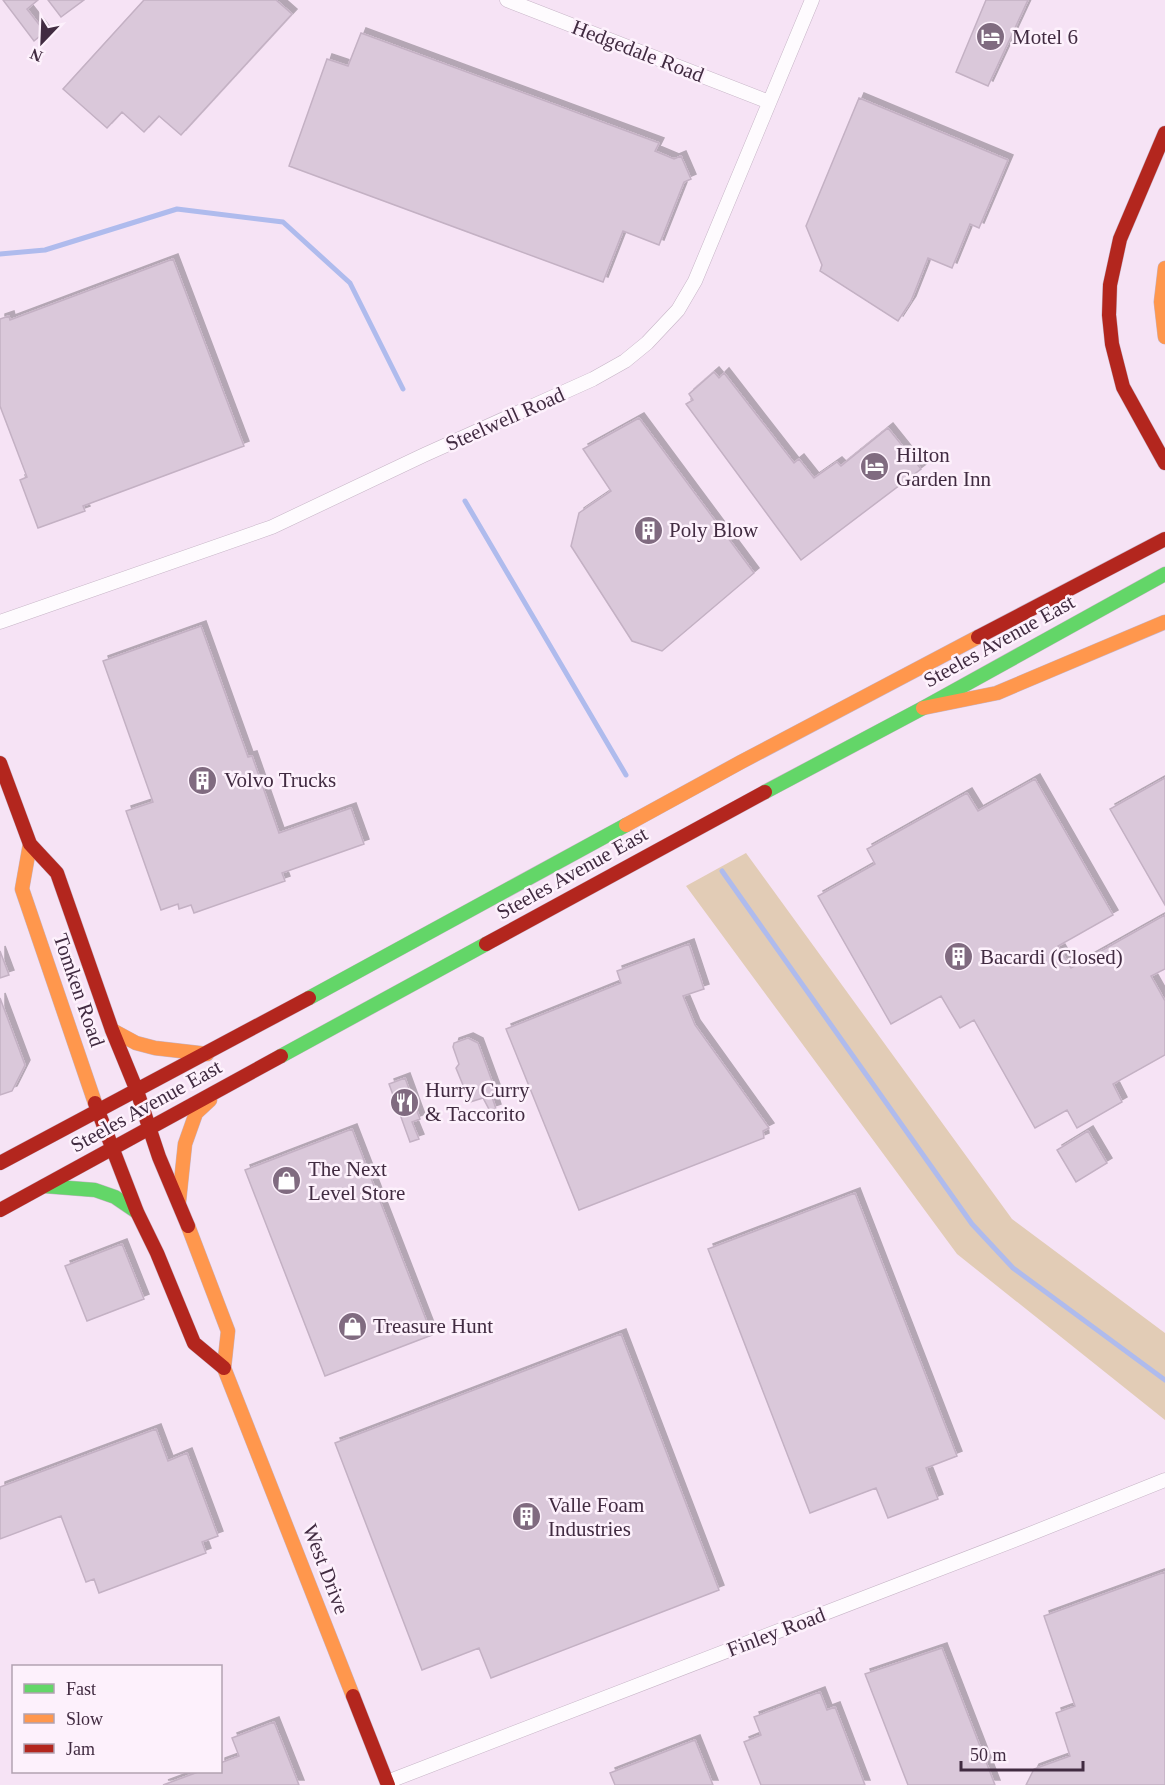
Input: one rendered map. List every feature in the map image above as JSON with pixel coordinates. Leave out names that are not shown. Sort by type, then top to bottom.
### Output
[{"type":"main road","points":[[1165,133],[1120,239],[1110,285],[1109,315],[1112,344],[1123,387],[1165,463]]},
{"type":"main road","points":[[1165,268],[1160,305],[1165,337]]},
{"type":"main road","name":"Steeles Avenue East","points":[[0,1163],[207,1054],[751,756],[1165,539]]},
{"type":"main road","name":"Steeles Avenue East","points":[[0,1210],[1165,574]]},
{"type":"main road","points":[[923,708],[997,693],[1165,622]]},
{"type":"main road","name":"Tomken Road","points":[[0,763],[30,844],[57,873],[112,1030],[137,1091],[148,1128]]},
{"type":"main road","name":"Tomken Road","points":[[30,844],[22,889],[111,1148]]},
{"type":"main road","points":[[112,1030],[136,1043],[155,1048],[207,1054]]},
{"type":"main road","points":[[179,1203],[185,1144],[196,1113],[225,1087]]},
{"type":"main road","name":"West Drive","points":[[148,1128],[228,1331],[224,1368],[387,1784]]},
{"type":"main road","name":"West Drive","points":[[111,1148],[194,1343],[224,1368]]},
{"type":"main road","points":[[44,1186],[95,1190],[115,1197],[137,1212]]},
{"type":"street","name":"Hedgedale Road","points":[[507,0],[769,102]]},
{"type":"street","name":"Steelwell Road","points":[[0,622],[272,527],[593,379],[625,360],[647,343],[678,310],[695,281],[812,0]]},
{"type":"street","name":"Finley Road","points":[[387,1784],[1165,1480]]},
{"type":"shaded area","points":[[746,853],[1012,1219],[1165,1333],[1165,1420],[957,1254],[686,886]]},
{"type":"building","points":[[3,0],[38,0],[27,9],[45,32],[34,41]]},
{"type":"building","points":[[48,0],[84,0],[61,17]]},
{"type":"building","points":[[144,0],[276,0],[292,14],[181,135],[159,116],[144,132],[122,112],[107,128],[63,89]]},
{"type":"building","name":"Motel 6","points":[[986,0],[1028,0],[988,86],[956,72]]},
{"type":"building","points":[[361,33],[659,143],[655,151],[674,159],[681,156],[691,179],[684,182],[659,245],[623,231],[603,282],[289,166],[327,59],[348,66]]},
{"type":"building","points":[[859,98],[1008,160],[979,228],[970,224],[952,268],[928,258],[911,301],[898,321],[820,271],[822,265],[806,226]]},
{"type":"building","points":[[173,259],[244,446],[83,506],[85,511],[38,528],[20,480],[27,477],[0,406],[0,319],[9,316],[10,320]]},
{"type":"building","name":"Hilton Garden Inn","points":[[714,372],[719,378],[724,373],[794,463],[799,459],[814,478],[837,462],[841,466],[888,428],[921,469],[801,560],[686,404],[693,400],[689,394]]},
{"type":"building","name":"Poly Blow","points":[[639,418],[754,573],[662,651],[632,641],[571,546],[579,513],[611,491],[583,449]]},
{"type":"building","name":"Volvo Trucks","points":[[201,626],[248,757],[252,756],[279,833],[351,808],[364,844],[282,873],[285,881],[194,913],[191,905],[179,909],[178,904],[161,910],[126,811],[153,802],[103,661]]},
{"type":"building","name":"Bacardi (Closed)","points":[[1165,778],[1165,905],[1110,809]]},
{"type":"building","name":"Bacardi (Closed)","points":[[1035,779],[1113,915],[1058,946],[1071,968],[1165,915],[1165,969],[1151,976],[1165,1001],[1165,1055],[1113,1084],[1122,1102],[1077,1128],[1067,1110],[1035,1128],[974,1020],[960,1028],[941,996],[891,1024],[818,896],[875,864],[867,849],[967,793],[978,811]]},
{"type":"building","points":[[689,944],[704,989],[683,996],[695,1025],[769,1128],[763,1131],[764,1138],[579,1210],[506,1029],[621,983],[617,971]]},
{"type":"building","points":[[0,951],[9,975],[0,978]]},
{"type":"building","points":[[0,998],[25,1065],[12,1091],[0,1095]]},
{"type":"building","points":[[468,1038],[478,1043],[496,1092],[491,1094],[496,1109],[490,1111],[483,1098],[470,1102],[456,1068],[459,1064],[453,1047],[454,1043]]},
{"type":"building","name":"Hurry Curry & Taccorito","points":[[405,1078],[420,1119],[412,1122],[419,1139],[410,1142],[389,1084]]},
{"type":"building","points":[[352,1129],[432,1335],[325,1376],[245,1170]]},
{"type":"building","points":[[1088,1131],[1107,1163],[1076,1182],[1057,1150]]},
{"type":"building","points":[[855,1193],[957,1456],[926,1468],[938,1499],[888,1518],[876,1488],[810,1513],[708,1249]]},
{"type":"building","points":[[122,1244],[144,1299],[87,1321],[65,1266]]},
{"type":"building","name":"Valle Foam Industries","points":[[621,1334],[719,1590],[491,1678],[479,1648],[422,1670],[335,1443]]},
{"type":"building","points":[[156,1429],[168,1461],[187,1453],[218,1536],[202,1542],[206,1553],[99,1593],[94,1579],[86,1582],[61,1516],[0,1539],[0,1487]]},
{"type":"building","points":[[1165,1572],[1165,1785],[1026,1785],[1034,1769],[1070,1756],[1056,1713],[1075,1706],[1044,1616]]},
{"type":"building","points":[[942,1648],[995,1785],[908,1785],[865,1674]]},
{"type":"building","points":[[820,1692],[827,1710],[835,1707],[865,1785],[761,1785],[744,1742],[761,1735],[754,1717]]},
{"type":"building","points":[[274,1722],[299,1785],[163,1785],[195,1773],[222,1773],[222,1762],[239,1756],[232,1738]]},
{"type":"building","points":[[695,1740],[713,1785],[615,1785],[610,1773]]},
{"type":"waterway","points":[[0,254],[45,250],[177,209],[283,222],[350,283],[403,389]]},
{"type":"waterway","points":[[465,501],[626,775]]},
{"type":"waterway","points":[[722,871],[972,1224],[1013,1268],[1165,1380]]},
{"type":"traffic: fast","points":[[765,792],[923,708],[1165,574]]},
{"type":"traffic: fast","points":[[309,998],[626,825]]},
{"type":"traffic: fast","points":[[281,1056],[486,944]]},
{"type":"traffic: fast","points":[[44,1186],[95,1190],[115,1197],[137,1212]]},
{"type":"traffic: slow","points":[[1165,268],[1161,302],[1165,337]]},
{"type":"traffic: slow","points":[[923,708],[997,693],[1165,622]]},
{"type":"traffic: slow","points":[[626,825],[978,637]]},
{"type":"traffic: slow","points":[[30,844],[22,889],[95,1103]]},
{"type":"traffic: slow","points":[[112,1030],[136,1043],[155,1048],[207,1054]]},
{"type":"traffic: slow","points":[[179,1201],[185,1144],[196,1113],[210,1100]]},
{"type":"traffic: slow","points":[[188,1226],[228,1331],[224,1368],[353,1696]]},
{"type":"traffic: jam","points":[[1165,133],[1120,239],[1110,285],[1109,315],[1112,344],[1123,387],[1165,463]]},
{"type":"traffic: jam","points":[[978,637],[1165,539]]},
{"type":"traffic: jam","points":[[0,763],[30,844],[57,873],[159,1157],[188,1226]]},
{"type":"traffic: jam","points":[[486,944],[765,792]]},
{"type":"traffic: jam","points":[[0,1163],[309,998]]},
{"type":"traffic: jam","points":[[0,1210],[281,1056]]},
{"type":"traffic: jam","points":[[95,1103],[137,1212],[157,1253],[194,1343],[224,1368]]},
{"type":"traffic: jam","points":[[353,1696],[388,1785]]},
{"type":"place","name":"Motel 6","points":[[991,37]]},
{"type":"place","name":"Hilton Garden Inn","points":[[875,467]]},
{"type":"place","name":"Poly Blow","points":[[648,530]]},
{"type":"place","name":"Volvo Trucks","points":[[203,780]]},
{"type":"place","name":"Bacardi (Closed)","points":[[959,957]]},
{"type":"place","name":"Hurry Curry & Taccorito","points":[[404,1102]]},
{"type":"place","name":"The Next Level Store","points":[[287,1181]]},
{"type":"place","name":"Treasure Hunt","points":[[352,1326]]},
{"type":"place","name":"Valle Foam Industries","points":[[527,1517]]}]
